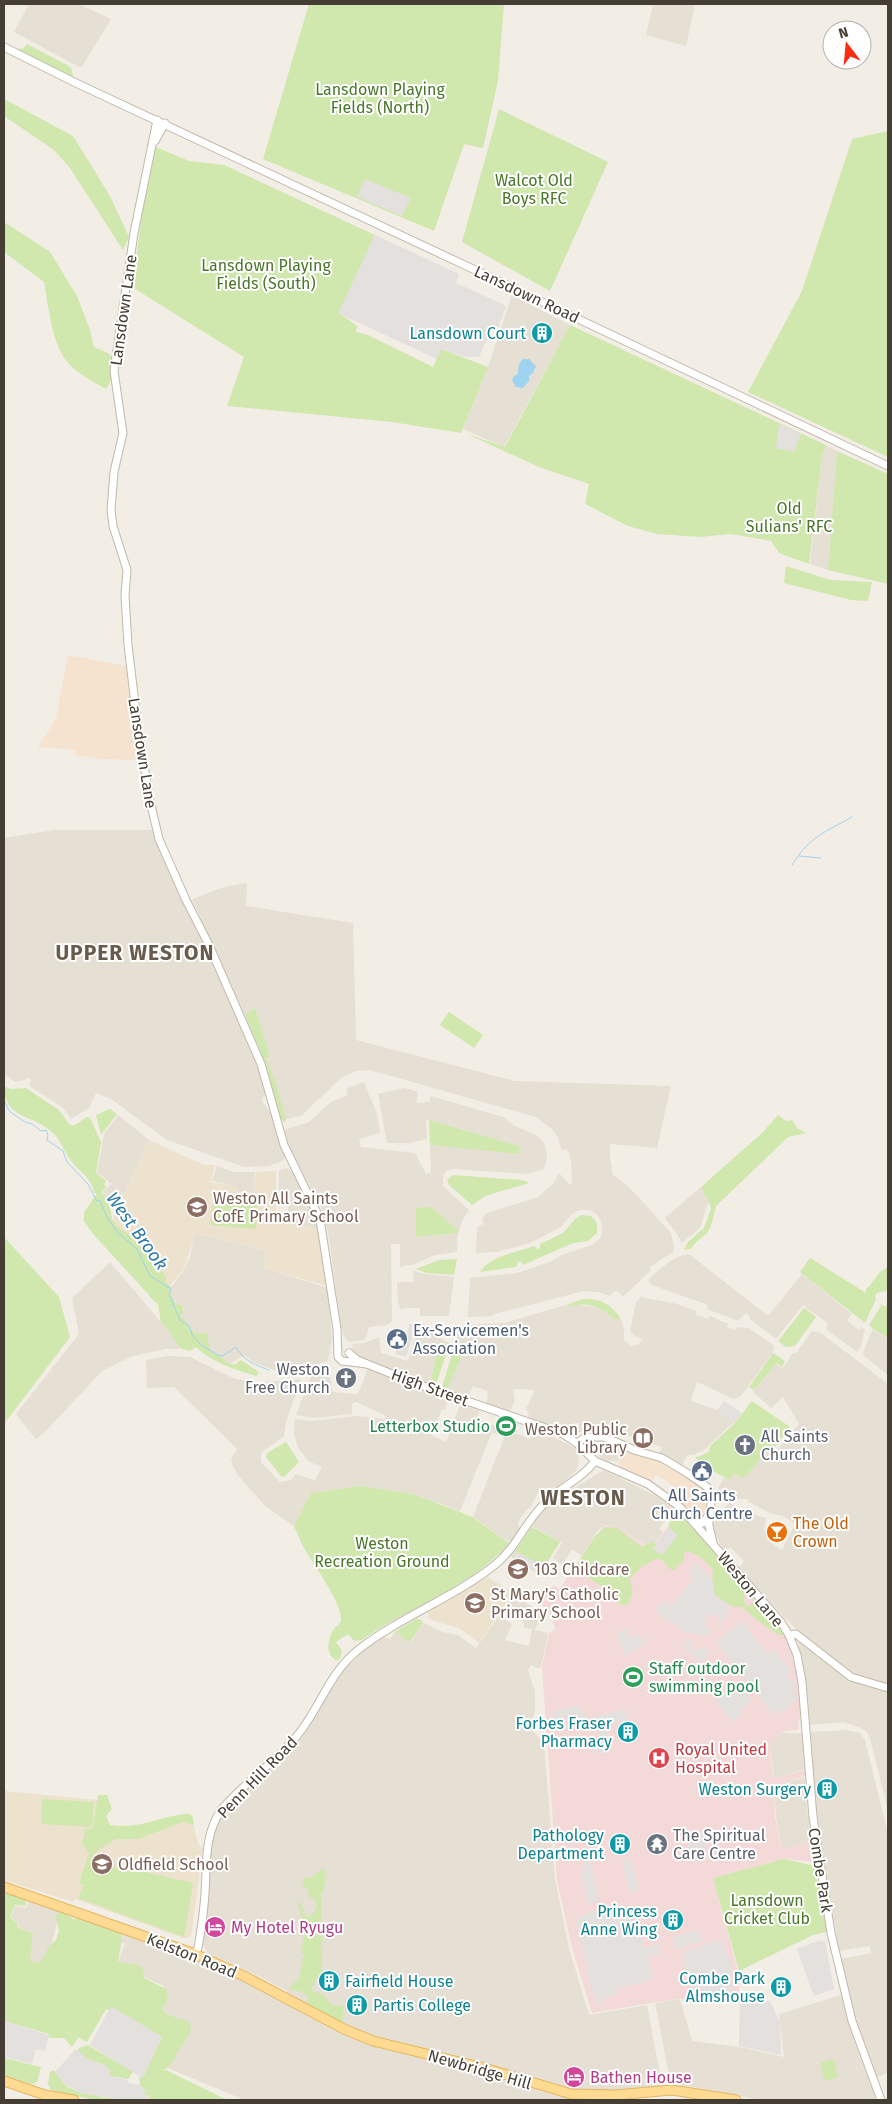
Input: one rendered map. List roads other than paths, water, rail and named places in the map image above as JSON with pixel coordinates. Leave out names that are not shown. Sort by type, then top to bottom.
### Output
[{"type":"main road","name":"Kelston Road","points":[[4,1887],[195,1954],[256,1982],[344,2030],[373,2041]]},
{"type":"main road","name":"Newbridge Hill","points":[[373,2041],[484,2068],[572,2094],[615,2095],[672,2090],[736,2100]]},
{"type":"main road","points":[[4,2081],[45,2095],[74,2100]]},
{"type":"street","name":"Lansdown Road","points":[[4,47],[25,59],[888,466]]},
{"type":"street","name":"Lansdown Lane","points":[[157,120],[136,225],[114,365],[114,377],[121,407],[124,432],[114,472],[111,510],[113,526],[128,570],[125,595],[129,652],[139,736],[159,839],[209,945],[261,1064],[284,1145],[320,1219],[339,1353]]},
{"type":"street","name":"Lansdown Lane","points":[[150,151],[164,123]]},
{"type":"street","name":"Lansdown Lane","points":[[337,1329],[348,1352]]},
{"type":"street","points":[[342,1350],[348,1352],[349,1357],[345,1361],[339,1359],[339,1353],[342,1350]]},
{"type":"street","name":"High Street","points":[[348,1352],[357,1360],[412,1382],[558,1432],[576,1443],[595,1460],[664,1494],[695,1523]]},
{"type":"street","name":"High Street","points":[[345,1361],[367,1364]]},
{"type":"street","points":[[576,1443],[586,1437],[604,1437],[637,1451],[667,1460],[706,1487],[712,1497],[709,1516],[710,1537],[714,1546]]},
{"type":"street","name":"Penn Hill Road","points":[[195,1954],[198,1948],[204,1905],[208,1842],[214,1822],[221,1810],[288,1746],[306,1724],[332,1677],[352,1656],[391,1627],[456,1591],[497,1563],[510,1550],[546,1501],[590,1467],[595,1460]]},
{"type":"street","points":[[695,1523],[703,1523],[709,1516]]},
{"type":"street","name":"Weston Lane","points":[[695,1523],[781,1622],[789,1635],[796,1634],[851,1676],[888,1688]]},
{"type":"street","name":"Combe Park","points":[[789,1635],[797,1655],[802,1682],[813,1817],[831,1933],[852,2021],[881,2100]]},
{"type":"water","points":[[523,359],[529,359],[536,366],[533,373],[529,376],[529,381],[523,388],[516,387],[512,380],[518,374],[519,364]]},
{"type":"waterway","points":[[792,865],[805,847],[812,841],[852,817]]},
{"type":"waterway","points":[[799,856],[821,858]]},
{"type":"waterway","name":"West Brook","points":[[4,1100],[9,1111],[41,1131],[46,1130],[47,1140],[63,1151],[67,1162],[88,1184],[96,1200],[100,1201],[107,1217],[118,1233],[137,1249],[150,1276],[171,1289],[169,1294],[180,1320],[190,1327],[192,1335],[201,1345],[222,1356],[236,1347],[246,1359],[269,1370]]},
{"type":"place","name":"Lansdown Court","points":[[542,333]]},
{"type":"place","name":"Weston All Saints CofE Primary School","points":[[197,1207]]},
{"type":"place","name":"Ex-Servicemen's Association","points":[[397,1339]]},
{"type":"place","name":"Weston Free Church","points":[[346,1378]]},
{"type":"place","name":"Letterbox Studio","points":[[506,1426]]},
{"type":"place","name":"Weston Public Library","points":[[643,1438]]},
{"type":"place","name":"All Saints Church","points":[[745,1445]]},
{"type":"place","name":"All Saints Church Centre","points":[[702,1471]]},
{"type":"place","name":"The Old Crown","points":[[777,1532]]},
{"type":"place","name":"103 Childcare","points":[[518,1569]]},
{"type":"place","name":"St Mary's Catholic Primary School","points":[[475,1603]]},
{"type":"place","name":"Staff outdoor swimming pool","points":[[633,1677]]},
{"type":"place","name":"Forbes Fraser Pharmacy","points":[[628,1732]]},
{"type":"place","name":"Royal United Hospital","points":[[659,1758]]},
{"type":"place","name":"Weston Surgery","points":[[827,1789]]},
{"type":"place","name":"Pathology Department","points":[[620,1844]]},
{"type":"place","name":"The Spiritual Care Centre","points":[[657,1844]]},
{"type":"place","name":"Oldfield School","points":[[102,1864]]},
{"type":"place","name":"Princess Anne Wing","points":[[673,1920]]},
{"type":"place","name":"My Hotel Ryugu","points":[[215,1927]]},
{"type":"place","name":"Fairfield House","points":[[329,1981]]},
{"type":"place","name":"Combe Park Almshouse","points":[[781,1987]]},
{"type":"place","name":"Partis College","points":[[357,2005]]},
{"type":"place","name":"Bathen House","points":[[574,2077]]},
{"type":"district","name":"UPPER WESTON","points":[[135,953]]},
{"type":"district","name":"WESTON","points":[[583,1498]]},
{"type":"park label","name":"Lansdown Playing Fields (North)","points":[[380,98]]},
{"type":"park label","name":"Walcot Old Boys RFC","points":[[534,189]]},
{"type":"park label","name":"Lansdown Playing Fields (South)","points":[[266,274]]},
{"type":"park label","name":"Old Sulians' RFC","points":[[789,517]]},
{"type":"park label","name":"Weston Recreation Ground","points":[[382,1552]]},
{"type":"park label","name":"Lansdown Cricket Club","points":[[767,1909]]}]
